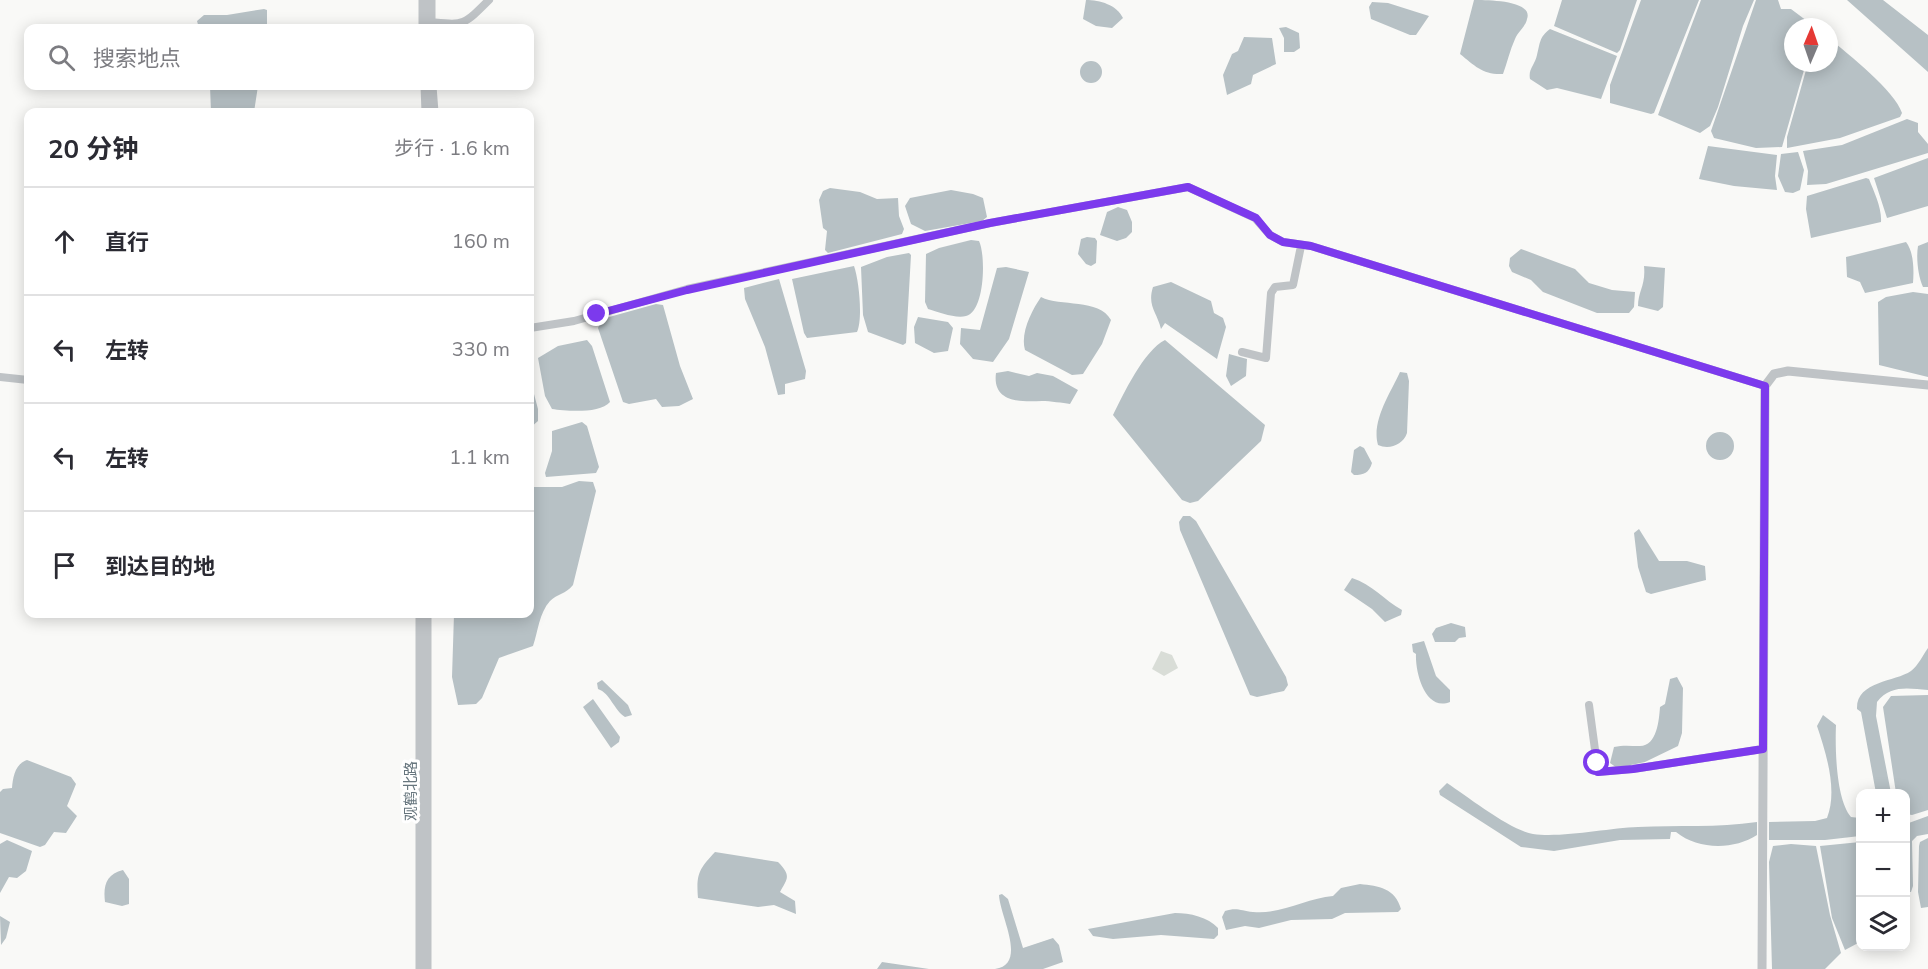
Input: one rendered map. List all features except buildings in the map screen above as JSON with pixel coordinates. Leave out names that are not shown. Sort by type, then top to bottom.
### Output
[{"type":"street","points":[[423,0],[427,24]]},
{"type":"street","points":[[427,24],[430,0]]},
{"type":"street","points":[[460,24],[469,20],[489,0]]},
{"type":"street","points":[[425,90],[426,108]]},
{"type":"street","points":[[432,90],[434,108]]},
{"type":"street","points":[[534,327],[573,321],[687,290],[990,223],[1188,187],[1256,218],[1270,235],[1301,246],[1311,246],[1765,386]]},
{"type":"street","points":[[1242,352],[1266,358],[1271,292],[1275,287],[1293,285],[1301,246]]},
{"type":"street","points":[[1762,969],[1765,386],[1774,374],[1788,371],[1928,385]]},
{"type":"street","points":[[0,377],[24,380]]},
{"type":"street","name":"观鹤北路","points":[[420,618],[420,969]]},
{"type":"street","name":"观鹤北路","points":[[426,618],[427,969]]},
{"type":"street","points":[[1589,705],[1598,772],[1633,769],[1763,749]]},
{"type":"shaded area","points":[[1086,0],[1108,4],[1123,18],[1112,28],[1096,26],[1083,19]]},
{"type":"shaded area","points":[[1474,0],[1508,2],[1523,8],[1527,13],[1526,22],[1515,39],[1503,74],[1485,71],[1460,54]]},
{"type":"shaded area","points":[[1562,0],[1637,0],[1620,50],[1617,53],[1554,26]]},
{"type":"shaded area","points":[[1641,0],[1699,0],[1654,113],[1651,114],[1610,103],[1610,85]]},
{"type":"shaded area","points":[[1701,0],[1754,0],[1743,26],[1718,107],[1710,126],[1700,133],[1658,115]]},
{"type":"shaded area","points":[[1756,0],[1778,0],[1781,9],[1791,9],[1803,18],[1784,18],[1784,72],[1803,72],[1782,147],[1756,148],[1714,138],[1711,131]]},
{"type":"shaded area","points":[[1847,0],[1883,0],[1928,35],[1928,72]]},
{"type":"shaded area","points":[[1372,2],[1388,3],[1429,16],[1416,35],[1410,35],[1371,19],[1369,7]]},
{"type":"shaded area","points":[[264,9],[267,10],[267,24],[198,24],[197,21],[204,15],[227,15]]},
{"type":"shaded area","points":[[1286,27],[1299,33],[1300,48],[1294,52],[1284,52],[1284,38],[1279,28]]},
{"type":"shaded area","points":[[1550,29],[1617,56],[1601,99],[1557,88],[1547,90],[1530,79],[1540,41]]},
{"type":"shaded area","points":[[1244,37],[1272,38],[1276,64],[1253,75],[1251,84],[1227,95],[1223,75],[1232,54],[1238,51]]},
{"type":"shaded area","points":[[1838,46],[1881,84],[1898,104],[1902,113],[1900,117],[1840,138],[1787,148],[1787,137],[1805,72],[1838,72]]},
{"type":"shaded area","points":[[1087,61],[1095,61],[1102,68],[1102,76],[1095,83],[1087,83],[1080,76],[1080,68]]},
{"type":"shaded area","points":[[210,90],[257,90],[255,108],[211,108]]},
{"type":"shaded area","points":[[1907,119],[1918,123],[1918,132],[1928,144],[1928,153],[1826,184],[1807,185],[1808,171],[1803,151],[1842,145]]},
{"type":"shaded area","points":[[1708,146],[1777,155],[1775,176],[1777,190],[1734,186],[1699,179]]},
{"type":"shaded area","points":[[1798,152],[1804,170],[1800,190],[1793,193],[1785,192],[1778,176],[1781,154]]},
{"type":"shaded area","points":[[1928,158],[1928,206],[1887,218],[1874,178]]},
{"type":"shaded area","points":[[1869,179],[1877,200],[1881,222],[1811,238],[1806,209],[1807,196]]},
{"type":"shaded area","points":[[830,188],[860,192],[877,199],[898,198],[899,216],[904,229],[902,234],[828,253],[825,250],[827,231],[823,228],[819,200],[823,191]]},
{"type":"shaded area","points":[[951,190],[983,198],[987,217],[982,221],[925,231],[911,224],[905,206],[910,198]]},
{"type":"shaded area","points":[[1118,207],[1127,210],[1132,222],[1132,232],[1126,238],[1117,241],[1100,235],[1107,212]]},
{"type":"shaded area","points":[[1095,238],[1097,241],[1096,263],[1091,266],[1086,264],[1078,254],[1081,239]]},
{"type":"shaded area","points":[[971,240],[979,241],[983,258],[982,282],[977,305],[966,316],[957,317],[928,309],[925,302],[926,254],[939,248]]},
{"type":"shaded area","points":[[1906,242],[1912,256],[1913,283],[1865,293],[1860,282],[1847,277],[1846,257]]},
{"type":"shaded area","points":[[1928,242],[1928,287],[1923,287],[1917,251],[1918,246]]},
{"type":"shaded area","points":[[1521,249],[1575,269],[1589,283],[1612,290],[1635,292],[1634,307],[1629,313],[1597,313],[1543,292],[1531,280],[1512,272],[1509,266],[1510,258]]},
{"type":"shaded area","points":[[909,253],[911,255],[906,343],[903,345],[868,332],[863,315],[861,267],[887,257]]},
{"type":"shaded area","points":[[854,266],[860,299],[857,332],[807,338],[792,279]]},
{"type":"shaded area","points":[[1644,266],[1665,268],[1663,307],[1658,311],[1638,306]]},
{"type":"shaded area","points":[[1006,267],[1029,272],[1009,339],[993,362],[973,359],[960,344],[961,328],[980,330],[997,268]]},
{"type":"shaded area","points":[[779,279],[806,371],[805,379],[785,384],[785,394],[778,395],[765,347],[745,299],[744,288]]},
{"type":"shaded area","points":[[1171,282],[1211,301],[1214,313],[1223,318],[1226,327],[1217,359],[1165,323],[1161,329],[1151,294],[1153,287]]},
{"type":"shaded area","points":[[1913,292],[1928,294],[1928,377],[1879,365],[1878,302],[1886,297]]},
{"type":"shaded area","points":[[1041,297],[1089,306],[1105,313],[1111,320],[1102,344],[1083,374],[1072,375],[1025,350],[1025,329]]},
{"type":"shaded area","points":[[656,304],[663,305],[680,366],[693,399],[679,406],[662,407],[656,399],[629,404],[623,402],[598,328],[602,319]]},
{"type":"shaded area","points":[[918,317],[948,322],[953,328],[948,351],[934,353],[915,343],[914,327]]},
{"type":"shaded area","points":[[587,340],[592,346],[610,402],[591,410],[552,409],[545,396],[538,358],[558,346]]},
{"type":"shaded area","points":[[1165,340],[1265,425],[1261,441],[1198,501],[1190,503],[1182,500],[1113,415],[1142,363],[1157,345]]},
{"type":"shaded area","points":[[1229,354],[1247,359],[1246,376],[1231,386],[1226,376]]},
{"type":"shaded area","points":[[1008,371],[1029,376],[1037,373],[1053,376],[1078,390],[1070,404],[1010,399],[1003,395],[996,383],[996,373]]},
{"type":"shaded area","points":[[1400,372],[1407,373],[1409,381],[1407,433],[1402,441],[1391,447],[1378,445],[1377,426]]},
{"type":"shaded area","points":[[534,394],[538,409],[538,421],[534,424]]},
{"type":"shaded area","points":[[582,422],[587,426],[599,467],[596,473],[546,477],[545,473],[552,451],[552,431]]},
{"type":"shaded area","points":[[1720,432],[1730,436],[1734,446],[1730,456],[1720,460],[1710,456],[1706,446],[1710,436]]},
{"type":"shaded area","points":[[1360,446],[1364,448],[1372,463],[1366,473],[1354,475],[1351,472],[1354,450]]},
{"type":"shaded area","points":[[579,481],[593,482],[596,491],[573,585],[546,606],[533,646],[499,658],[482,698],[476,704],[458,705],[452,677],[454,618],[534,618],[534,487],[562,487]]},
{"type":"shaded area","points":[[1183,516],[1190,516],[1196,521],[1286,677],[1288,685],[1284,691],[1257,697],[1250,695],[1180,530],[1179,522]]},
{"type":"shaded area","points":[[1639,529],[1659,561],[1687,561],[1705,566],[1706,580],[1651,594],[1646,592],[1638,567],[1634,533]]},
{"type":"shaded area","points":[[1352,578],[1366,584],[1402,610],[1401,615],[1385,622],[1372,609],[1344,590]]},
{"type":"shaded area","points":[[1451,623],[1465,627],[1466,637],[1459,638],[1455,642],[1435,642],[1432,634],[1436,628]]},
{"type":"shaded area","points":[[1424,641],[1436,676],[1450,690],[1450,702],[1441,704],[1434,701],[1423,688],[1412,644]]},
{"type":"shaded area","points":[[1928,648],[1928,690],[1906,688],[1893,690],[1877,702],[1876,716],[1890,789],[1875,789],[1861,712],[1857,709],[1858,700],[1869,688],[1904,675],[1918,663]]},
{"type":"shaded area","points":[[1161,651],[1172,655],[1178,668],[1164,676],[1152,669]]},
{"type":"shaded area","points":[[1677,677],[1683,688],[1682,733],[1678,746],[1645,762],[1617,768],[1610,763],[1614,747],[1639,746],[1650,742],[1656,732],[1660,707],[1665,704],[1670,679]]},
{"type":"shaded area","points":[[602,680],[628,705],[632,715],[625,717],[606,694],[598,689],[597,683]]},
{"type":"shaded area","points":[[1928,695],[1928,810],[1912,815],[1910,815],[1910,789],[1895,789],[1883,707],[1891,696]]},
{"type":"shaded area","points":[[593,699],[620,737],[619,742],[611,748],[583,707]]},
{"type":"shaded area","points":[[1823,715],[1836,725],[1839,786],[1846,809],[1851,817],[1856,818],[1856,836],[1825,840],[1769,840],[1769,822],[1815,821],[1827,818],[1831,796],[1830,772],[1817,726]]},
{"type":"shaded area","points":[[27,760],[71,777],[76,784],[67,806],[77,816],[66,833],[54,832],[45,845],[40,847],[0,833],[0,792],[3,789],[12,788],[17,768]]},
{"type":"shaded area","points":[[1447,783],[1501,820],[1533,834],[1557,835],[1653,826],[1712,826],[1757,822],[1757,835],[1738,843],[1716,846],[1695,842],[1676,832],[1671,832],[1670,839],[1620,840],[1554,851],[1521,847],[1440,795],[1439,791]]},
{"type":"shaded area","points":[[1928,816],[1928,834],[1917,836],[1912,841],[1913,886],[1911,892],[1910,892],[1910,823]]},
{"type":"shaded area","points":[[1928,838],[1928,907],[1921,908],[1918,892],[1919,846],[1920,842]]},
{"type":"shaded area","points":[[7,840],[32,851],[26,871],[17,878],[9,877],[0,893],[0,844]]},
{"type":"shaded area","points":[[1856,842],[1856,944],[1845,950],[1832,918],[1820,846]]},
{"type":"shaded area","points":[[1791,844],[1816,846],[1830,915],[1841,953],[1825,969],[1772,969],[1769,862],[1773,846]]},
{"type":"shaded area","points":[[715,852],[778,862],[787,874],[780,892],[795,901],[796,914],[774,905],[758,907],[698,898],[700,872]]},
{"type":"shaded area","points":[[123,870],[129,879],[129,904],[122,906],[105,902],[105,891],[109,878]]},
{"type":"shaded area","points":[[1360,884],[1380,887],[1390,892],[1401,909],[1398,912],[1345,913],[1332,919],[1291,920],[1259,928],[1245,926],[1226,930],[1222,917],[1225,911],[1233,909],[1263,912],[1283,909],[1333,896],[1341,888]]},
{"type":"shaded area","points":[[1002,894],[1008,899],[1023,948],[1053,938],[1059,945],[1063,962],[1043,969],[995,969],[1005,965],[1010,958],[1011,949],[1000,904],[999,895]]},
{"type":"shaded area","points":[[1175,913],[1204,918],[1218,928],[1218,935],[1214,939],[1161,935],[1113,939],[1093,936],[1088,929]]},
{"type":"shaded area","points":[[0,916],[10,922],[6,938],[1,945]]},
{"type":"shaded area","points":[[882,962],[929,969],[877,969]]},
{"type":"route","points":[[597,314],[687,290],[990,223],[1100,201],[1188,187],[1197,189],[1256,218],[1270,235],[1283,242],[1311,246],[1441,288],[1765,386],[1763,749],[1633,769],[1598,772],[1597,763]]}]
